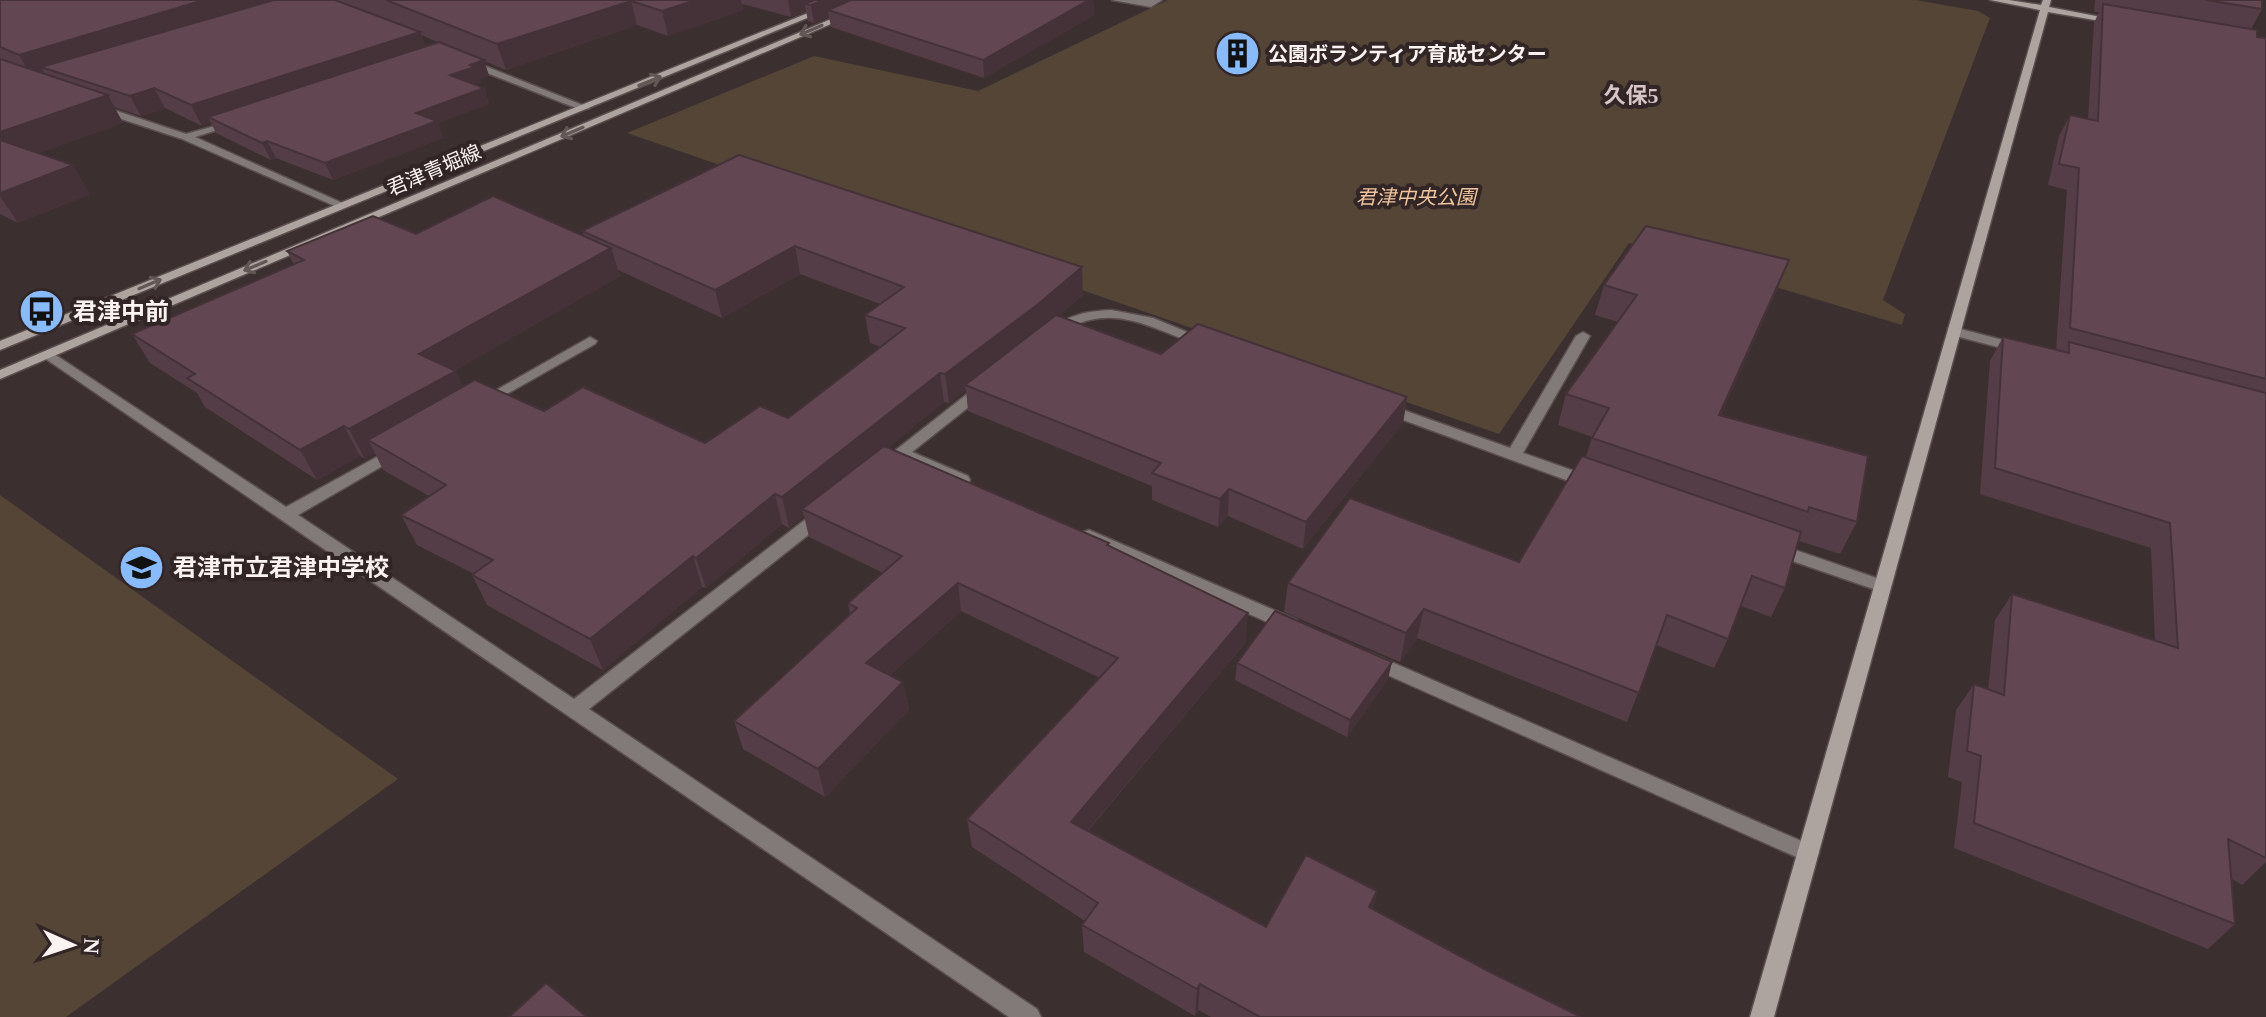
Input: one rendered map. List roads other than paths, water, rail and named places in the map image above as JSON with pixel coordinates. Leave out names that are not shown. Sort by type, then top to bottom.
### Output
[{"type":"main road","name":"君津青堀線","points":[[0,346],[847,0]]},
{"type":"main road","name":"君津青堀線","points":[[0,375],[883,0]]},
{"type":"main road","points":[[1994,0],[2045,4],[2129,23]]},
{"type":"main road","points":[[1762,1017],[2045,4]]},
{"type":"street","points":[[1116,0],[1151,4],[1158,0]]},
{"type":"street","points":[[457,58],[585,108]]},
{"type":"street","points":[[89,105],[186,137],[341,205]]},
{"type":"street","points":[[186,137],[246,117]]},
{"type":"street","points":[[1038,345],[1063,325],[1089,315],[1122,313],[1225,350]]},
{"type":"street","points":[[1953,331],[2028,351]]},
{"type":"street","points":[[1514,455],[1583,336]]},
{"type":"street","points":[[465,412],[590,341]]},
{"type":"street","points":[[48,354],[1029,1017]]},
{"type":"street","points":[[876,473],[1001,374]]},
{"type":"street","points":[[1372,404],[1604,487]]},
{"type":"street","points":[[285,515],[410,444]]},
{"type":"street","points":[[901,453],[974,485]]},
{"type":"street","points":[[574,710],[838,502]]},
{"type":"street","points":[[1076,531],[1310,634]]},
{"type":"street","points":[[1766,545],[1882,586]]},
{"type":"street","points":[[1354,653],[1808,853]]},
{"type":"place","name":"公園ボランティア育成センター","points":[[1237,54]]},
{"type":"place","name":"君津中前","points":[[42,312]]},
{"type":"place","name":"君津市立君津中学校","points":[[142,568]]},
{"type":"district","name":"久保5","points":[[1631,95]]},
{"type":"park label","name":"君津中央公園","points":[[1416,197]]}]
